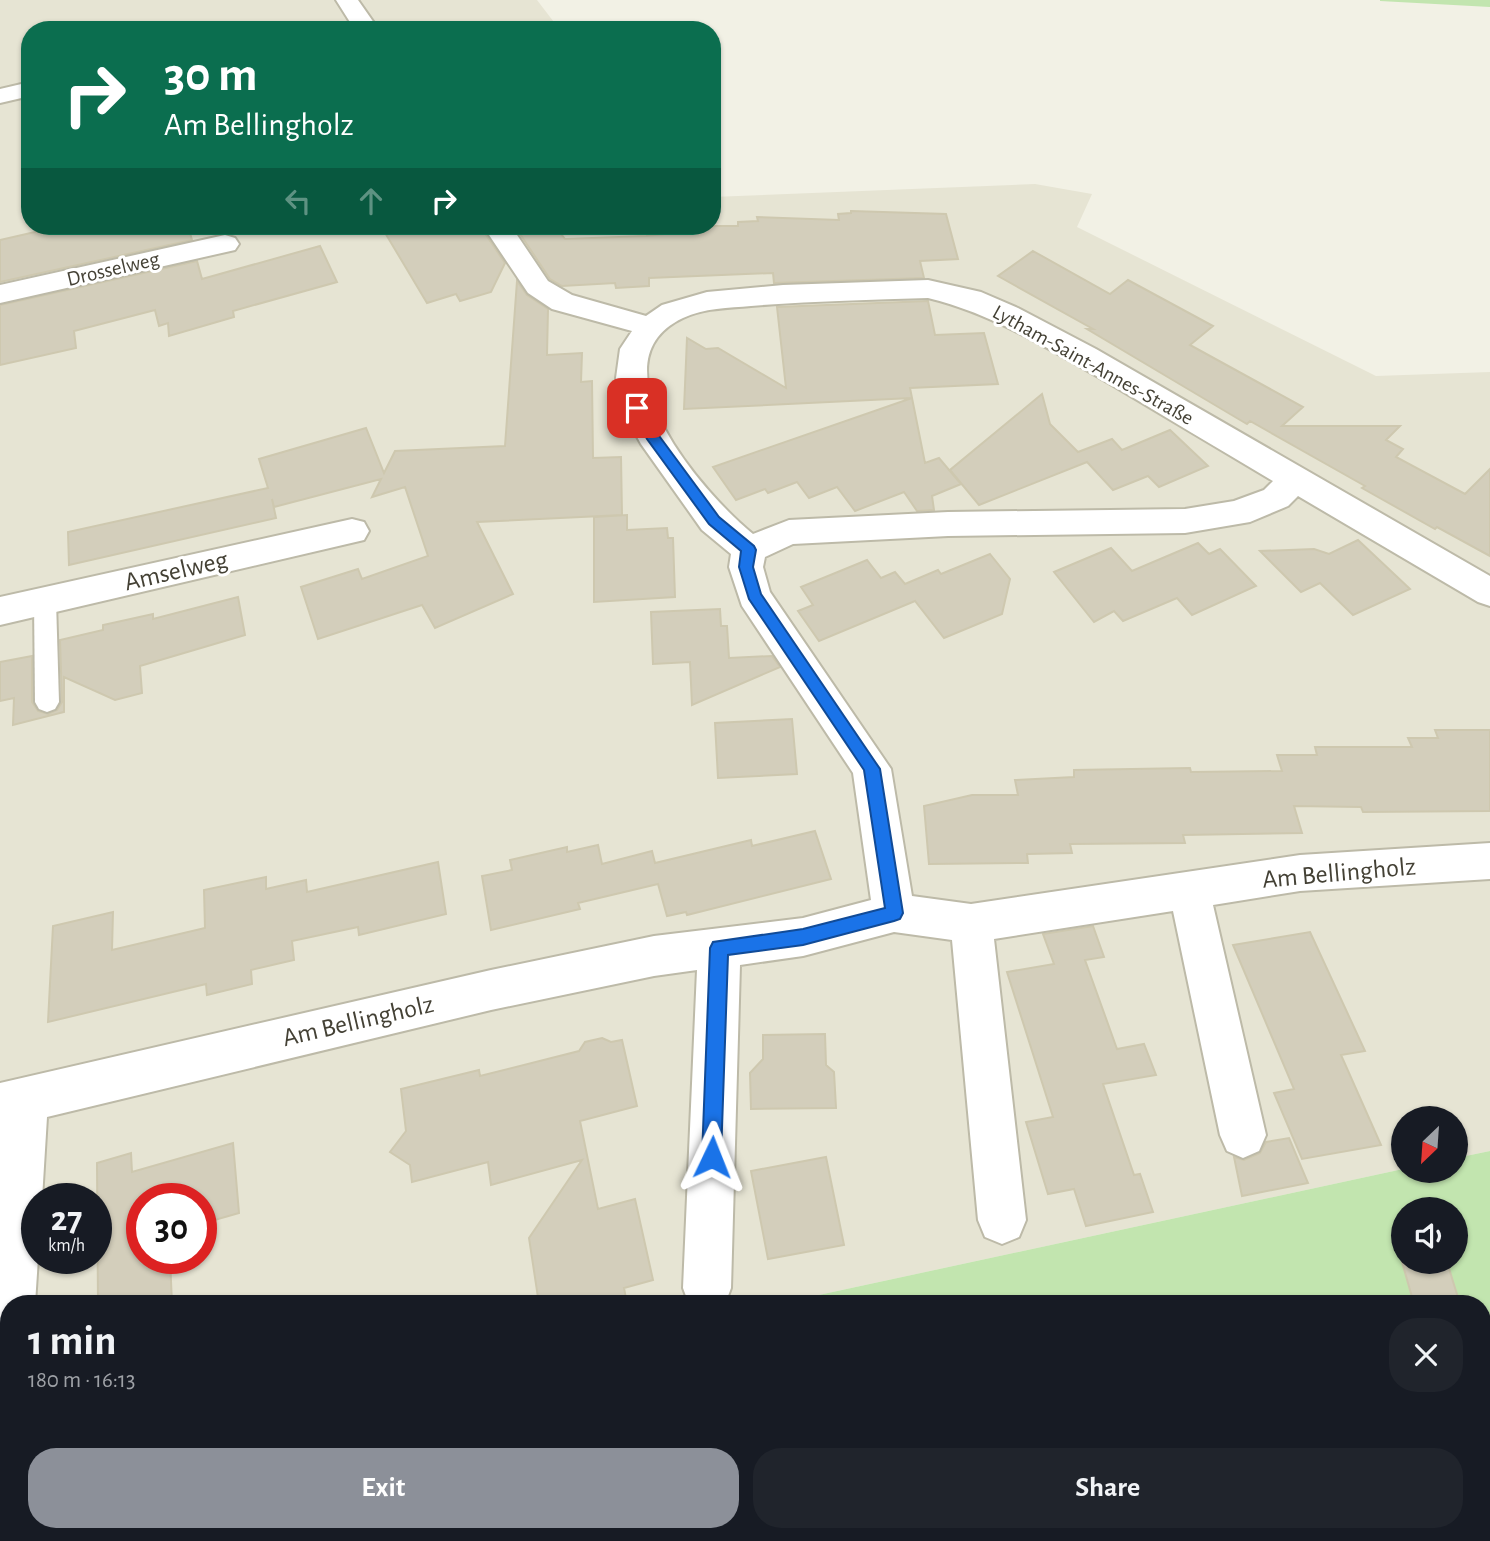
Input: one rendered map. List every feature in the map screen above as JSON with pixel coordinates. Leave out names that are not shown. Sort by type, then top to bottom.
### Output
[{"type":"street","points":[[347,0],[361,21]]},
{"type":"street","points":[[0,96],[21,91]]},
{"type":"street","points":[[503,235],[538,287],[562,302],[651,327]]},
{"type":"street","name":"Drosselweg","points":[[0,294],[225,244]]},
{"type":"street","name":"Lytham-Saint-Annes-Straße","points":[[749,550],[714,521],[652,436],[637,408],[631,379],[635,349],[651,327],[672,312],[706,301],[783,294],[928,289],[971,299],[1008,315],[1085,356],[1490,593]]},
{"type":"street","points":[[894,913],[872,769],[754,596],[746,567],[749,550],[789,532],[948,524],[1185,521],[1238,513],[1276,498],[1295,480]]},
{"type":"street","name":"Amselweg","points":[[0,611],[352,531]]},
{"type":"street","name":"Am Bellingholz","points":[[13,1103],[491,990],[654,956],[803,937],[894,913],[971,923],[1300,873],[1490,862]]},
{"type":"street","points":[[1189,888],[1242,1135]]},
{"type":"street","points":[[971,923],[1002,1220]]},
{"type":"street","points":[[707,1288],[719,948]]},
{"type":"street","points":[[10,1295],[13,1103]]},
{"type":"lane","points":[[45,601],[47,702]]},
{"type":"shaded area","points":[[0,0],[537,0],[553,21],[21,21],[21,235],[721,235],[721,197],[1035,184],[1092,194],[1077,227],[1376,376],[1490,372],[1490,1151],[1468,1156],[1468,1106],[1391,1106],[1391,1172],[819,1295],[0,1295]]},
{"type":"green space","points":[[1490,0],[1490,7],[1380,1]]},
{"type":"green space","points":[[1490,1151],[1490,1295],[819,1295],[1391,1172],[1391,1183],[1468,1183],[1468,1156]]},
{"type":"building","points":[[838,214],[946,214],[958,259],[920,261],[924,278],[774,283],[773,273],[649,278],[649,286],[616,288],[615,283],[562,286],[550,279],[521,235],[562,235],[565,239],[721,235],[721,226],[738,226],[738,222],[758,221],[757,217],[839,220]]},
{"type":"building","points":[[22,235],[191,235],[192,240],[0,282],[0,240]]},
{"type":"building","points":[[386,235],[486,235],[505,263],[491,292],[460,301],[456,294],[427,303]]},
{"type":"building","points":[[320,246],[337,282],[233,311],[234,317],[169,336],[168,323],[159,326],[155,310],[74,331],[76,348],[0,365],[0,305],[197,261],[202,279]]},
{"type":"building","points":[[1033,251],[1110,294],[1128,280],[1213,326],[1190,345],[1303,407],[1282,426],[1400,426],[1386,440],[1403,449],[1396,457],[1465,494],[1490,469],[1490,556],[1362,488],[1365,486],[1250,421],[1247,424],[1087,329],[1093,329],[998,276]]},
{"type":"building","points":[[517,281],[527,295],[548,309],[547,355],[582,353],[581,382],[592,381],[593,458],[621,457],[622,515],[477,522],[513,594],[435,628],[422,605],[318,639],[301,587],[358,569],[362,579],[428,556],[405,487],[372,497],[381,479],[274,507],[272,499],[276,518],[69,565],[68,532],[268,488],[259,459],[366,428],[384,473],[395,451],[505,446]]},
{"type":"building","points":[[928,301],[935,335],[984,333],[998,384],[910,388],[912,398],[684,409],[687,338],[706,349],[718,348],[786,388],[777,307]]},
{"type":"building","points":[[1042,394],[1050,424],[1078,452],[1112,439],[1122,450],[1170,430],[1208,466],[1159,487],[1148,476],[1113,490],[1087,462],[979,505],[950,470]]},
{"type":"building","points":[[912,398],[925,463],[939,458],[961,484],[932,496],[934,510],[917,511],[904,492],[855,511],[837,487],[809,498],[797,482],[768,493],[765,489],[736,500],[713,467]]},
{"type":"building","points":[[627,515],[627,530],[667,528],[668,538],[673,538],[675,597],[594,602],[594,517]]},
{"type":"building","points":[[1358,540],[1410,589],[1353,615],[1320,583],[1301,592],[1260,551],[1314,549],[1329,554]]},
{"type":"building","points":[[1198,543],[1209,554],[1220,549],[1256,586],[1192,615],[1177,598],[1123,621],[1114,611],[1094,622],[1054,572],[1111,548],[1132,571]]},
{"type":"building","points":[[990,554],[1010,579],[1002,614],[944,638],[915,601],[819,641],[798,611],[813,605],[801,587],[867,560],[881,578],[895,572],[905,584],[938,570],[941,574]]},
{"type":"building","points":[[238,597],[245,635],[140,666],[142,693],[115,700],[64,677],[64,712],[13,725],[14,698],[0,701],[0,662],[32,656],[32,702],[38,711],[48,714],[57,710],[62,702],[60,640],[103,630],[103,625],[153,614],[153,619]]},
{"type":"building","points":[[720,609],[721,626],[727,626],[729,658],[772,656],[780,667],[692,705],[690,662],[653,664],[651,612]]},
{"type":"building","points":[[792,719],[797,774],[718,778],[715,723]]},
{"type":"building","points":[[1435,730],[1490,730],[1490,811],[1363,812],[1361,807],[1294,806],[1302,833],[1183,835],[1185,843],[1070,844],[1072,853],[1027,854],[1028,863],[929,864],[924,806],[972,795],[1018,795],[1015,780],[1074,777],[1074,770],[1190,768],[1191,772],[1282,771],[1277,755],[1317,755],[1315,747],[1412,747],[1408,738],[1438,738]]},
{"type":"building","points":[[815,831],[831,879],[687,915],[686,912],[667,916],[658,884],[578,903],[580,909],[491,930],[482,876],[512,870],[510,860],[567,847],[567,852],[598,845],[602,864],[652,851],[655,863],[751,840],[752,846]]},
{"type":"building","points":[[438,862],[446,914],[359,935],[358,927],[292,941],[294,960],[251,970],[252,984],[207,995],[206,984],[48,1022],[53,926],[113,912],[112,950],[205,928],[204,890],[266,877],[266,889],[306,880],[307,892]]},
{"type":"building","points":[[1093,926],[1104,957],[1085,960],[1117,1049],[1144,1044],[1156,1075],[1103,1084],[1134,1175],[1140,1174],[1153,1212],[1086,1226],[1074,1189],[1048,1194],[1026,1122],[1053,1117],[1007,972],[1054,964],[1043,934]]},
{"type":"building","points":[[1310,932],[1365,1051],[1341,1055],[1381,1145],[1302,1159],[1274,1093],[1294,1089],[1233,945]]},
{"type":"building","points":[[825,1034],[826,1065],[834,1072],[836,1108],[751,1109],[750,1073],[763,1059],[763,1035]]},
{"type":"building","points":[[602,1038],[611,1042],[622,1040],[637,1106],[580,1121],[598,1209],[635,1199],[653,1280],[624,1288],[625,1295],[538,1295],[529,1238],[582,1160],[491,1185],[488,1162],[412,1182],[410,1165],[390,1152],[406,1131],[401,1089],[479,1070],[480,1076],[579,1051],[585,1042]]},
{"type":"building","points":[[1289,1138],[1308,1183],[1242,1196],[1234,1157],[1244,1160],[1260,1153],[1266,1142]]},
{"type":"building","points":[[233,1143],[239,1213],[217,1219],[217,1183],[126,1183],[126,1274],[171,1274],[172,1295],[98,1295],[98,1274],[112,1274],[112,1183],[97,1183],[97,1163],[131,1153],[132,1172]]},
{"type":"building","points":[[826,1157],[844,1245],[768,1259],[751,1171]]},
{"type":"building","points":[[1405,1274],[1451,1274],[1457,1295],[1411,1295]]},
{"type":"route","points":[[637,408],[652,436],[714,521],[749,550],[746,567],[754,596],[872,769],[894,913],[803,937],[719,948],[712,1157]]}]
